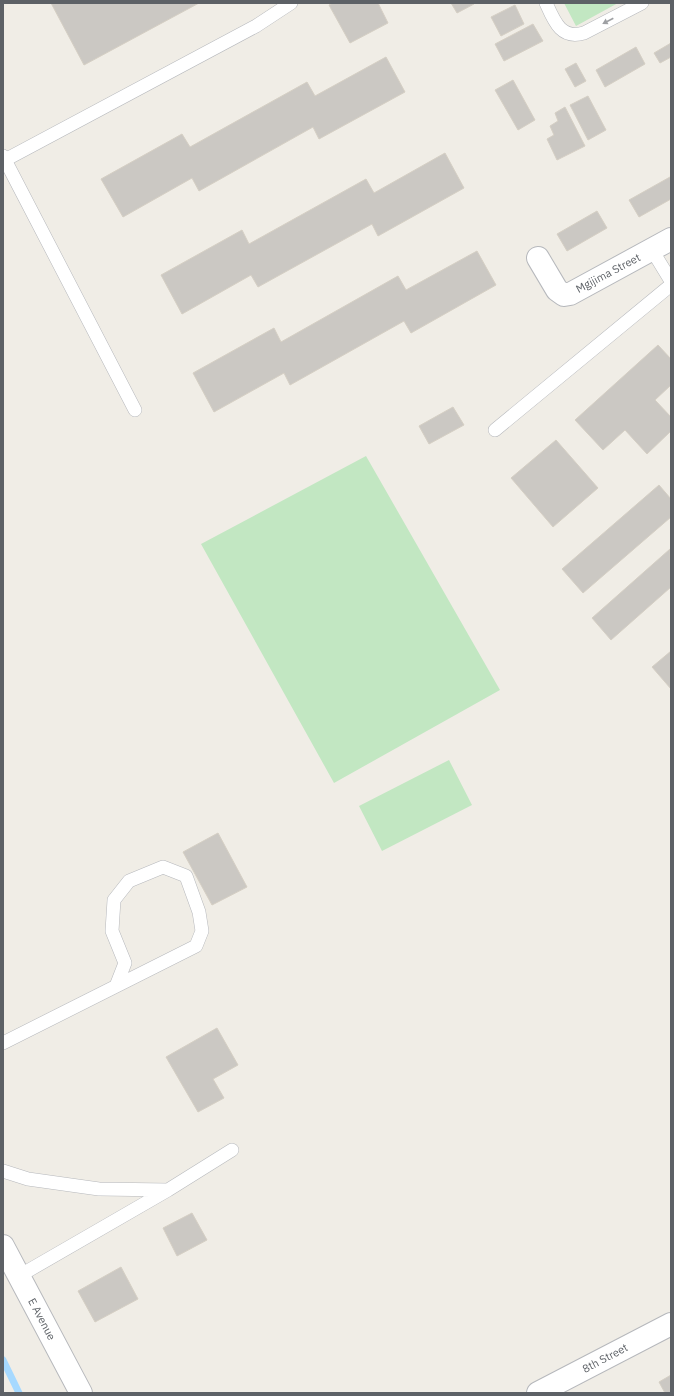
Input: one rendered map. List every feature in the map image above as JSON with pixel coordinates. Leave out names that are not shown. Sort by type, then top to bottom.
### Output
[{"type":"street","name":"Mgijima Street","points":[[538,258],[557,290],[564,296],[671,239]]},
{"type":"street","name":"E Avenue","points":[[3,1246],[81,1393]]},
{"type":"street","name":"8th Street","points":[[538,1393],[671,1324]]},
{"type":"lane","points":[[135,410],[4,159],[256,26],[291,3]]},
{"type":"lane","points":[[546,3],[560,28],[571,35],[578,35],[591,30],[642,3]]},
{"type":"lane","points":[[652,250],[671,281]]},
{"type":"lane","points":[[495,430],[671,286]]},
{"type":"lane","points":[[3,1043],[196,946],[202,931],[199,912],[186,876],[163,867],[129,881],[114,900],[112,931],[125,963],[116,986]]},
{"type":"lane","points":[[19,1276],[168,1190],[232,1150]]},
{"type":"lane","points":[[3,1172],[28,1179],[99,1189],[168,1190]]},
{"type":"green space","points":[[564,3],[618,3],[576,26]]},
{"type":"green space","points":[[366,456],[500,690],[334,783],[201,544]]},
{"type":"green space","points":[[449,760],[472,805],[382,851],[359,806]]},
{"type":"building","points":[[51,3],[199,3],[84,65]]},
{"type":"building","points":[[333,3],[378,3],[388,23],[350,43],[329,5]]},
{"type":"building","points":[[451,3],[473,3],[474,4],[457,13]]},
{"type":"building","points":[[515,5],[524,24],[501,36],[491,17]]},
{"type":"building","points":[[533,24],[543,41],[504,61],[495,44]]},
{"type":"building","points":[[671,43],[671,57],[660,63],[654,53]]},
{"type":"building","points":[[636,47],[645,64],[605,87],[596,70]]},
{"type":"building","points":[[386,57],[405,92],[319,139],[313,127],[199,191],[192,178],[123,217],[101,179],[182,134],[190,147],[307,82],[315,96]]},
{"type":"building","points":[[576,63],[586,81],[575,87],[565,69]]},
{"type":"building","points":[[513,80],[535,120],[518,130],[495,90]]},
{"type":"building","points":[[588,96],[606,130],[588,140],[570,105]]},
{"type":"building","points":[[565,107],[585,146],[557,160],[547,139],[554,135],[550,126],[558,121],[555,113]]},
{"type":"building","points":[[445,153],[464,188],[378,236],[372,224],[258,287],[251,275],[182,314],[161,275],[242,230],[249,244],[366,179],[374,193]]},
{"type":"building","points":[[670,177],[671,199],[639,217],[629,200]]},
{"type":"building","points":[[597,211],[607,228],[567,251],[557,234]]},
{"type":"building","points":[[477,251],[496,285],[411,333],[404,321],[290,385],[284,373],[214,412],[193,373],[274,328],[281,342],[398,276],[406,290]]},
{"type":"building","points":[[658,345],[671,359],[671,385],[655,400],[671,417],[671,431],[647,454],[625,430],[603,450],[575,420]]},
{"type":"building","points":[[453,407],[464,425],[429,444],[419,426]]},
{"type":"building","points":[[556,440],[598,488],[553,527],[511,478]]},
{"type":"building","points":[[659,485],[671,499],[671,517],[583,593],[562,569]]},
{"type":"building","points":[[670,549],[671,587],[611,640],[592,618]]},
{"type":"building","points":[[671,651],[671,689],[652,667]]},
{"type":"building","points":[[218,833],[247,887],[212,905],[183,852]]},
{"type":"building","points":[[217,1028],[238,1065],[213,1079],[224,1098],[198,1112],[166,1057]]},
{"type":"building","points":[[192,1213],[207,1240],[177,1256],[163,1228]]},
{"type":"building","points":[[121,1267],[138,1299],[95,1322],[78,1291]]},
{"type":"building","points":[[671,1375],[671,1393],[665,1393],[659,1382]]},
{"type":"waterway","points":[[3,1360],[19,1393]]}]
